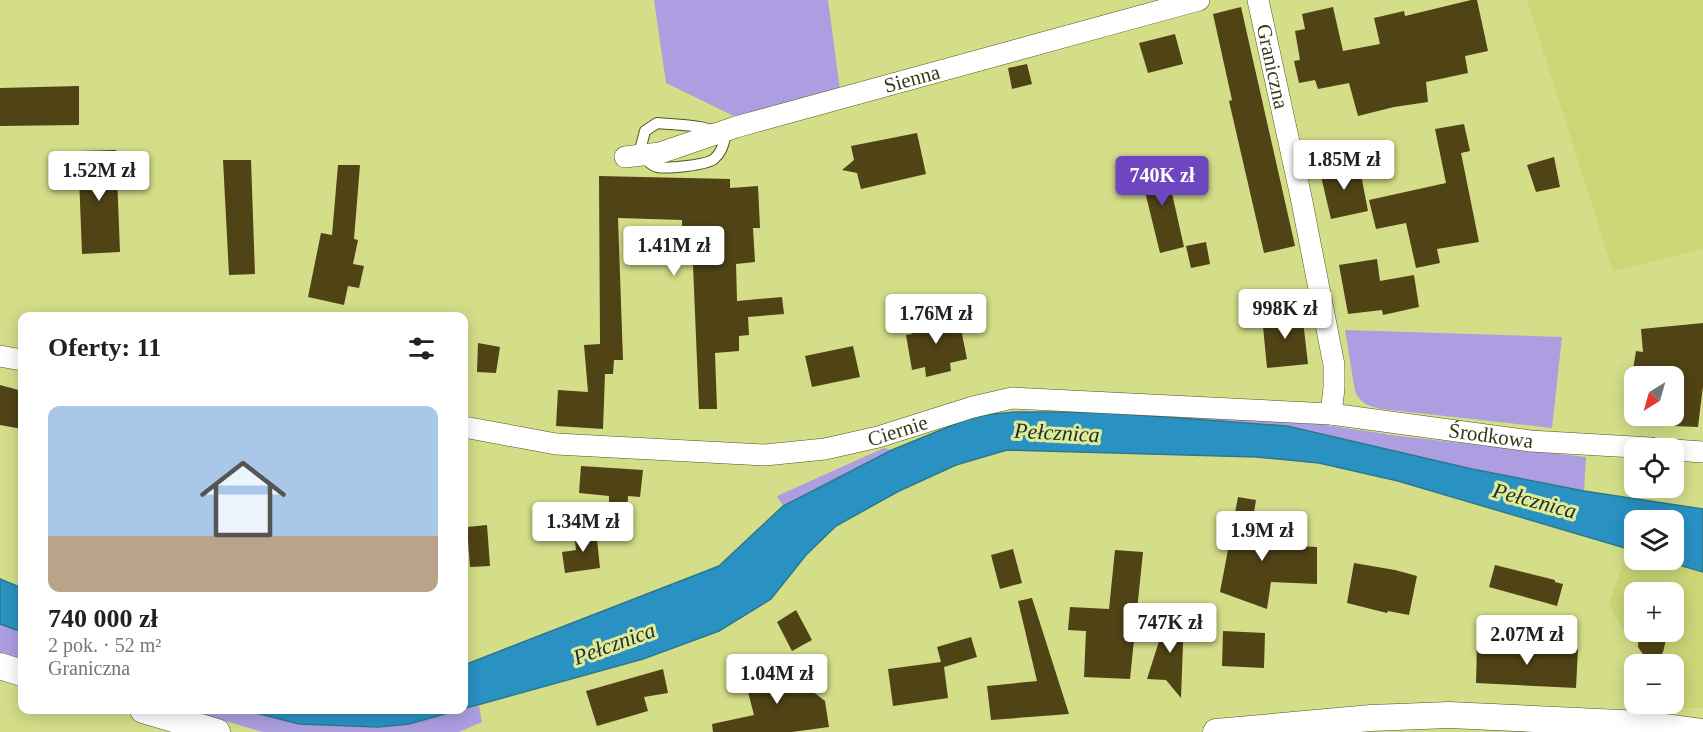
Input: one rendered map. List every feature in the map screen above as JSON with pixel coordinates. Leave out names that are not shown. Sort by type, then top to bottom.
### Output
[{"type":"street","name":"Sienna","points":[[634,156],[660,153],[720,132],[1199,0]]},
{"type":"street","name":"Graniczna","points":[[1258,0],[1299,186],[1334,365],[1331,414]]},
{"type":"street","points":[[0,356],[18,359]]},
{"type":"street","name":"Ciernie","points":[[468,429],[556,444],[765,455],[825,449],[878,437],[973,407],[1012,399],[1331,414]]},
{"type":"street","name":"Środkowa","points":[[1331,414],[1530,441],[1624,446]]},
{"type":"street","points":[[1684,451],[1703,452]]},
{"type":"street","points":[[0,666],[18,672]]},
{"type":"street","points":[[156,714],[217,732]]},
{"type":"street","points":[[1216,732],[1371,718],[1449,715],[1642,724],[1701,732]]},
{"type":"lane","points":[[634,156],[640,150],[645,131],[657,123],[720,132]]},
{"type":"shaded area","points":[[654,0],[828,0],[840,90],[740,119],[666,83]]},
{"type":"shaded area","points":[[1527,0],[1703,0],[1703,249],[1613,271]]},
{"type":"shaded area","points":[[1345,330],[1562,337],[1552,428],[1382,409],[1362,402],[1355,391]]},
{"type":"shaded area","points":[[1098,412],[1292,420],[1399,436],[1586,457],[1584,491],[1472,469]]},
{"type":"shaded area","points":[[884,448],[892,450],[783,506],[777,496]]},
{"type":"shaded area","points":[[1624,561],[1624,570],[1684,570],[1684,566],[1703,572],[1703,708],[1684,708],[1684,654],[1641,654],[1632,642],[1684,642],[1684,582],[1624,582],[1624,630],[1609,604]]},
{"type":"shaded area","points":[[0,624],[18,631],[18,659],[0,653]]},
{"type":"shaded area","points":[[479,706],[482,722],[459,732],[263,732],[201,714],[260,714],[299,724],[409,724],[448,714],[468,714],[468,709]]},
{"type":"water","name":"Pełcznica","points":[[1014,412],[1098,412],[1287,426],[1472,469],[1624,498],[1703,509],[1703,572],[1684,566],[1684,510],[1624,510],[1624,548],[1398,481],[1319,463],[1256,457],[1007,450],[956,465],[899,491],[836,526],[806,555],[771,599],[719,631],[643,659],[468,708],[468,663],[719,566],[783,506],[892,450],[975,416]]},
{"type":"water","points":[[0,579],[18,586],[18,631],[0,624]]},
{"type":"water","points":[[260,714],[445,714],[409,724],[378,727],[299,724]]},
{"type":"building","points":[[1477,0],[1488,51],[1465,56],[1468,73],[1426,82],[1428,102],[1358,116],[1349,83],[1318,89],[1315,80],[1299,83],[1294,61],[1300,60],[1295,31],[1305,29],[1302,14],[1333,7],[1343,51],[1380,44],[1374,18],[1404,11],[1405,16]]},
{"type":"building","points":[[1241,7],[1295,246],[1264,253],[1229,101],[1232,100],[1213,14]]},
{"type":"building","points":[[1175,34],[1183,64],[1148,73],[1139,43]]},
{"type":"building","points":[[1027,64],[1032,84],[1012,89],[1008,68]]},
{"type":"building","points":[[79,86],[79,125],[0,126],[0,88]]},
{"type":"building","points":[[1464,124],[1470,151],[1461,153],[1479,242],[1437,249],[1440,263],[1416,268],[1406,223],[1376,229],[1369,200],[1446,183],[1435,129]]},
{"type":"building","points":[[917,133],[926,174],[861,189],[857,173],[842,170],[854,160],[851,146]]},
{"type":"building","points":[[116,150],[120,252],[82,254],[78,151]]},
{"type":"building","points":[[1554,157],[1560,187],[1536,192],[1527,165]]},
{"type":"building","points":[[223,160],[251,160],[255,274],[229,275]]},
{"type":"building","points":[[1165,162],[1184,247],[1160,253],[1139,167]]},
{"type":"building","points":[[1359,164],[1368,211],[1331,219],[1320,172]]},
{"type":"building","points":[[338,165],[360,165],[354,239],[358,240],[353,264],[364,266],[359,288],[348,286],[344,305],[308,297],[321,233],[332,235]]},
{"type":"building","points":[[599,176],[730,179],[730,188],[758,186],[760,228],[753,228],[755,262],[736,264],[737,301],[782,297],[784,314],[748,317],[749,335],[739,336],[739,351],[715,353],[717,409],[699,409],[692,241],[682,242],[682,220],[618,218],[623,360],[614,360],[613,374],[605,374],[603,429],[556,426],[558,390],[588,392],[584,345],[600,344]]},
{"type":"building","points":[[1206,242],[1210,264],[1191,268],[1186,246]]},
{"type":"building","points":[[1377,259],[1380,281],[1414,275],[1419,307],[1383,315],[1382,310],[1348,314],[1339,265]]},
{"type":"building","points":[[1302,312],[1308,364],[1267,368],[1262,316]]},
{"type":"building","points":[[954,315],[956,325],[960,324],[967,359],[950,363],[951,371],[926,377],[925,367],[912,370],[906,335],[912,334],[910,324]]},
{"type":"building","points":[[1703,323],[1703,386],[1698,427],[1674,426],[1684,426],[1684,366],[1634,366],[1636,351],[1643,352],[1641,329]]},
{"type":"building","points":[[478,343],[500,347],[496,373],[477,372]]},
{"type":"building","points":[[853,346],[860,377],[812,387],[805,356]]},
{"type":"building","points":[[0,385],[18,390],[18,428],[0,425]]},
{"type":"building","points":[[581,466],[643,470],[640,497],[628,496],[627,515],[609,514],[609,496],[579,493]]},
{"type":"building","points":[[1238,497],[1256,500],[1249,543],[1317,547],[1317,584],[1271,582],[1267,609],[1220,592]]},
{"type":"building","points":[[487,525],[490,566],[470,567],[468,527]]},
{"type":"building","points":[[596,530],[600,568],[565,573],[562,552],[576,550],[574,532]]},
{"type":"building","points":[[1013,549],[1022,583],[1000,589],[991,555]]},
{"type":"building","points":[[1115,550],[1143,552],[1130,679],[1084,677],[1086,631],[1068,630],[1070,607],[1109,609]]},
{"type":"building","points":[[1354,563],[1417,576],[1409,615],[1388,611],[1387,613],[1347,603]]},
{"type":"building","points":[[1495,565],[1563,584],[1557,606],[1489,587]]},
{"type":"building","points":[[1032,598],[1069,714],[991,720],[987,686],[1037,681],[1018,601]]},
{"type":"building","points":[[796,610],[812,640],[792,651],[777,622]]},
{"type":"building","points":[[1167,616],[1184,617],[1181,698],[1166,680],[1147,679]]},
{"type":"building","points":[[1223,631],[1265,633],[1264,668],[1222,666]]},
{"type":"building","points":[[971,637],[977,657],[944,667],[948,698],[893,706],[888,669],[941,662],[937,647]]},
{"type":"building","points":[[1638,642],[1666,642],[1662,654],[1643,654],[1638,647]]},
{"type":"building","points":[[1477,644],[1578,649],[1576,688],[1476,683]]},
{"type":"building","points":[[750,659],[812,691],[825,701],[829,727],[792,732],[713,732],[712,724],[754,715],[742,669]]},
{"type":"building","points":[[663,669],[668,693],[644,697],[648,711],[597,726],[586,691]]}]
